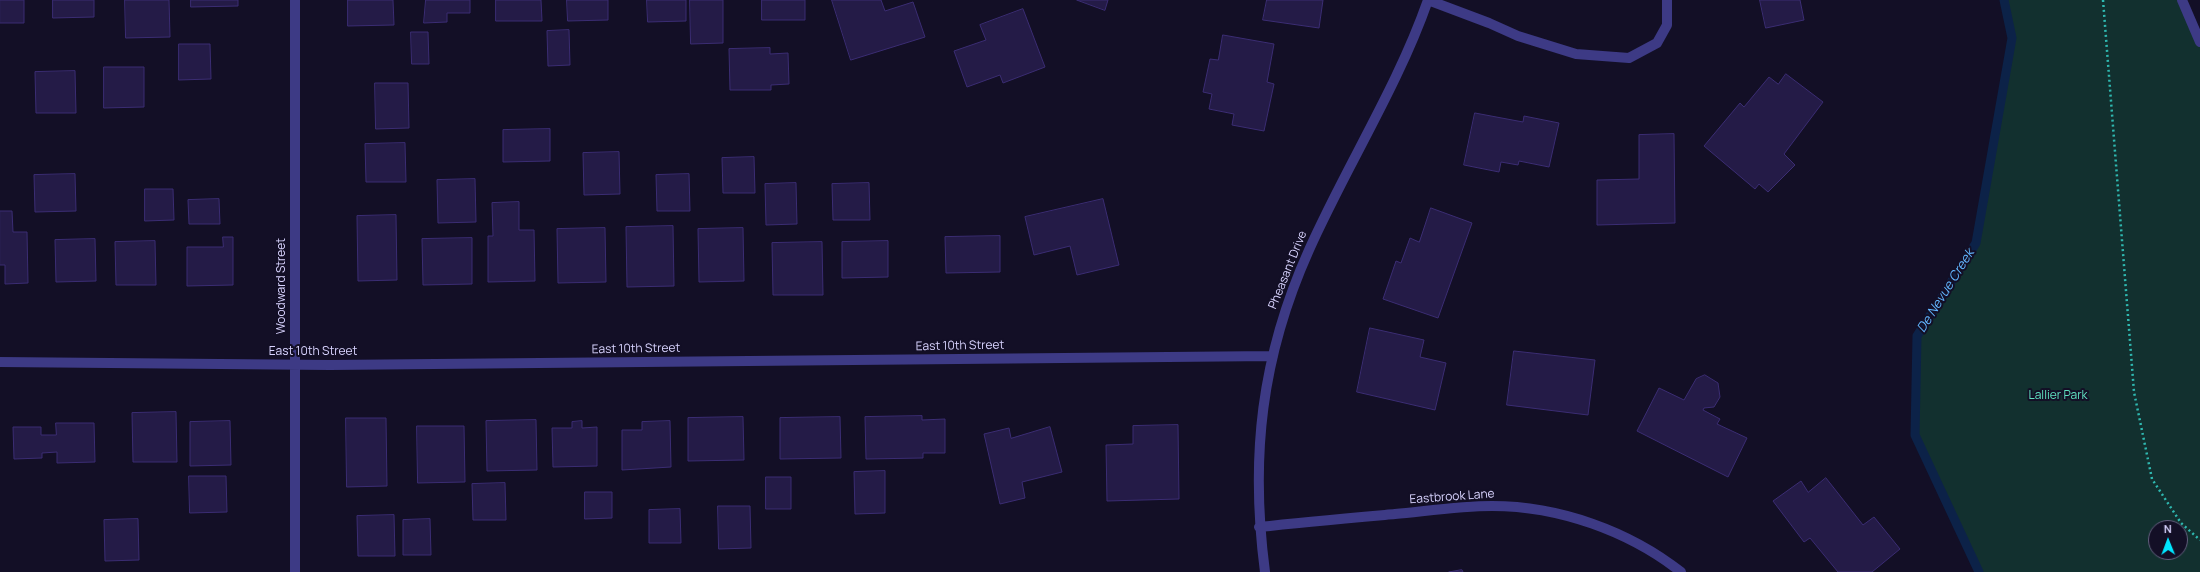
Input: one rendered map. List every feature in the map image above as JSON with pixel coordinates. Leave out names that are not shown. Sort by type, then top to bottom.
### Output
[{"type":"street","name":"Woodward Street","points":[[295,0],[295,572]]},
{"type":"street","points":[[1428,0],[1489,23],[1518,36],[1576,54],[1629,58],[1657,43],[1667,25],[1667,0]]},
{"type":"street","name":"Pheasant Drive","points":[[1264,572],[1259,527],[1259,448],[1264,407],[1273,356],[1293,288],[1309,251],[1409,46],[1428,0]]},
{"type":"street","points":[[2182,0],[2200,42]]},
{"type":"street","name":"East 10th Street","points":[[0,362],[295,365],[1273,356]]},
{"type":"street","name":"Eastbrook Lane","points":[[1259,527],[1460,507],[1494,506],[1528,509],[1572,518],[1609,530],[1659,556],[1681,572]]},
{"type":"path","points":[[2103,0],[2134,392],[2152,479],[2181,523],[2200,540]]},
{"type":"green space","name":"Lallier Park","points":[[2004,0],[2179,0],[2200,45],[2200,572],[1979,572],[1915,435],[1917,336],[1976,243],[2012,38]]},
{"type":"building","points":[[0,0],[24,0],[24,23],[0,23]]},
{"type":"building","points":[[53,0],[94,0],[94,17],[53,18]]},
{"type":"building","points":[[125,0],[169,0],[170,37],[126,38]]},
{"type":"building","points":[[191,0],[238,0],[238,6],[191,7]]},
{"type":"building","points":[[348,0],[393,0],[394,25],[348,26]]},
{"type":"building","points":[[426,0],[470,0],[470,13],[447,13],[447,22],[424,23]]},
{"type":"building","points":[[496,0],[541,0],[542,21],[496,21]]},
{"type":"building","points":[[567,0],[608,0],[608,20],[568,21]]},
{"type":"building","points":[[647,0],[686,0],[686,21],[648,22]]},
{"type":"building","points":[[690,0],[723,0],[723,43],[691,44]]},
{"type":"building","points":[[762,0],[805,0],[805,20],[762,20]]},
{"type":"building","points":[[832,0],[881,0],[885,11],[913,2],[925,37],[851,60]]},
{"type":"building","points":[[1077,0],[1108,0],[1105,10]]},
{"type":"building","points":[[1267,0],[1323,0],[1319,28],[1263,20]]},
{"type":"building","points":[[1760,0],[1800,0],[1804,20],[1766,28]]},
{"type":"building","points":[[1023,9],[1045,67],[1003,83],[1000,75],[967,87],[954,51],[986,40],[980,25]]},
{"type":"building","points":[[569,30],[570,65],[548,66],[547,31]]},
{"type":"building","points":[[411,32],[428,32],[429,64],[412,64]]},
{"type":"building","points":[[1223,35],[1274,44],[1267,82],[1274,84],[1264,131],[1232,125],[1234,114],[1209,109],[1212,94],[1203,92],[1210,59],[1218,60]]},
{"type":"building","points":[[179,44],[210,44],[211,79],[179,80]]},
{"type":"building","points":[[770,48],[770,54],[788,53],[789,84],[771,85],[771,90],[730,90],[729,49]]},
{"type":"building","points":[[104,67],[144,67],[144,107],[104,108]]},
{"type":"building","points":[[75,71],[76,113],[36,113],[35,72]]},
{"type":"building","points":[[1786,74],[1823,102],[1784,154],[1795,165],[1768,192],[1759,184],[1755,189],[1704,146],[1740,103],[1744,107],[1769,77],[1778,84]]},
{"type":"building","points":[[375,83],[408,83],[409,128],[376,129]]},
{"type":"building","points":[[1475,113],[1523,122],[1524,116],[1559,123],[1549,167],[1519,161],[1518,165],[1501,162],[1499,172],[1464,165]]},
{"type":"building","points":[[550,129],[550,161],[503,162],[503,130]]},
{"type":"building","points":[[1674,134],[1675,223],[1597,225],[1597,180],[1639,179],[1639,135]]},
{"type":"building","points":[[405,143],[406,182],[366,182],[365,144]]},
{"type":"building","points":[[619,152],[620,194],[584,195],[583,153]]},
{"type":"building","points":[[754,157],[755,193],[723,193],[722,158]]},
{"type":"building","points":[[75,174],[76,211],[35,212],[34,175]]},
{"type":"building","points":[[689,174],[690,211],[657,211],[656,175]]},
{"type":"building","points":[[475,179],[476,222],[438,223],[437,180]]},
{"type":"building","points":[[796,183],[797,224],[766,225],[765,184]]},
{"type":"building","points":[[869,183],[870,220],[833,220],[832,184]]},
{"type":"building","points":[[145,189],[173,189],[174,220],[145,221]]},
{"type":"building","points":[[219,199],[220,224],[189,224],[188,200]]},
{"type":"building","points":[[1103,199],[1119,265],[1077,275],[1070,246],[1034,255],[1025,217]]},
{"type":"building","points":[[519,202],[519,230],[534,230],[535,281],[488,282],[488,236],[493,236],[492,203]]},
{"type":"building","points":[[1431,208],[1472,223],[1438,318],[1383,299],[1396,261],[1401,263],[1410,238],[1419,242]]},
{"type":"building","points":[[0,211],[12,211],[13,232],[27,232],[28,283],[5,284],[5,265],[0,265]]},
{"type":"building","points":[[396,215],[397,280],[358,281],[357,216]]},
{"type":"building","points":[[673,226],[674,286],[627,287],[626,227]]},
{"type":"building","points":[[605,228],[606,282],[558,283],[557,229]]},
{"type":"building","points":[[743,228],[744,281],[699,282],[698,229]]},
{"type":"building","points":[[1000,236],[1000,272],[946,273],[945,237]]},
{"type":"building","points":[[223,237],[233,237],[233,285],[187,286],[187,247],[223,247]]},
{"type":"building","points":[[472,238],[472,284],[423,285],[422,239]]},
{"type":"building","points":[[95,239],[96,281],[56,282],[55,240]]},
{"type":"building","points":[[155,241],[156,285],[116,285],[115,242]]},
{"type":"building","points":[[888,241],[888,277],[842,278],[842,242]]},
{"type":"building","points":[[822,242],[823,295],[773,295],[772,243]]},
{"type":"building","points":[[1370,328],[1424,340],[1420,357],[1446,363],[1435,410],[1357,392]]},
{"type":"building","points":[[1514,351],[1595,360],[1588,415],[1507,405]]},
{"type":"building","points":[[1705,375],[1718,383],[1720,397],[1714,407],[1704,408],[1703,410],[1720,419],[1717,424],[1747,438],[1728,477],[1637,431],[1659,388],[1684,400],[1696,379]]},
{"type":"building","points":[[176,412],[177,462],[133,462],[132,413]]},
{"type":"building","points":[[922,416],[922,420],[945,419],[945,453],[923,453],[923,458],[866,459],[865,417]]},
{"type":"building","points":[[743,417],[744,460],[688,461],[688,418]]},
{"type":"building","points":[[840,417],[841,458],[780,459],[780,418]]},
{"type":"building","points":[[346,418],[386,418],[387,486],[347,487]]},
{"type":"building","points":[[536,420],[537,470],[487,471],[486,421]]},
{"type":"building","points":[[230,421],[231,465],[190,466],[190,422]]},
{"type":"building","points":[[582,421],[582,428],[597,427],[597,466],[553,467],[552,428],[572,428],[572,422]]},
{"type":"building","points":[[670,421],[671,467],[622,470],[622,430],[642,430],[642,422]]},
{"type":"building","points":[[56,423],[94,423],[95,462],[57,463],[57,452],[42,453],[42,458],[14,459],[13,427],[41,427],[41,435],[56,435]]},
{"type":"building","points":[[1178,425],[1179,499],[1107,501],[1106,445],[1133,444],[1133,426]]},
{"type":"building","points":[[417,426],[464,426],[465,482],[418,483]]},
{"type":"building","points":[[1050,427],[1062,472],[1022,482],[1025,498],[1000,504],[984,434],[1009,428],[1011,438]]},
{"type":"building","points":[[885,471],[885,513],[855,514],[854,472]]},
{"type":"building","points":[[189,476],[226,476],[227,512],[190,513]]},
{"type":"building","points":[[766,477],[791,477],[791,509],[766,509]]},
{"type":"building","points":[[1826,478],[1863,525],[1874,517],[1900,549],[1872,572],[1838,572],[1810,538],[1804,542],[1773,501],[1801,481],[1808,492]]},
{"type":"building","points":[[505,483],[506,520],[473,520],[472,484]]},
{"type":"building","points":[[585,492],[612,492],[612,518],[585,519]]},
{"type":"building","points":[[718,506],[750,506],[751,548],[719,549]]},
{"type":"building","points":[[680,509],[681,543],[649,543],[649,510]]},
{"type":"building","points":[[394,515],[395,556],[358,556],[357,516]]},
{"type":"building","points":[[138,519],[139,560],[105,561],[104,520]]},
{"type":"building","points":[[430,519],[431,555],[403,555],[403,520]]},
{"type":"building","points":[[1462,570],[1463,572],[1449,572]]},
{"type":"waterway","name":"De Nevue Creek","points":[[1979,572],[1915,435],[1917,336],[1976,243],[2012,38],[2004,0]]}]
